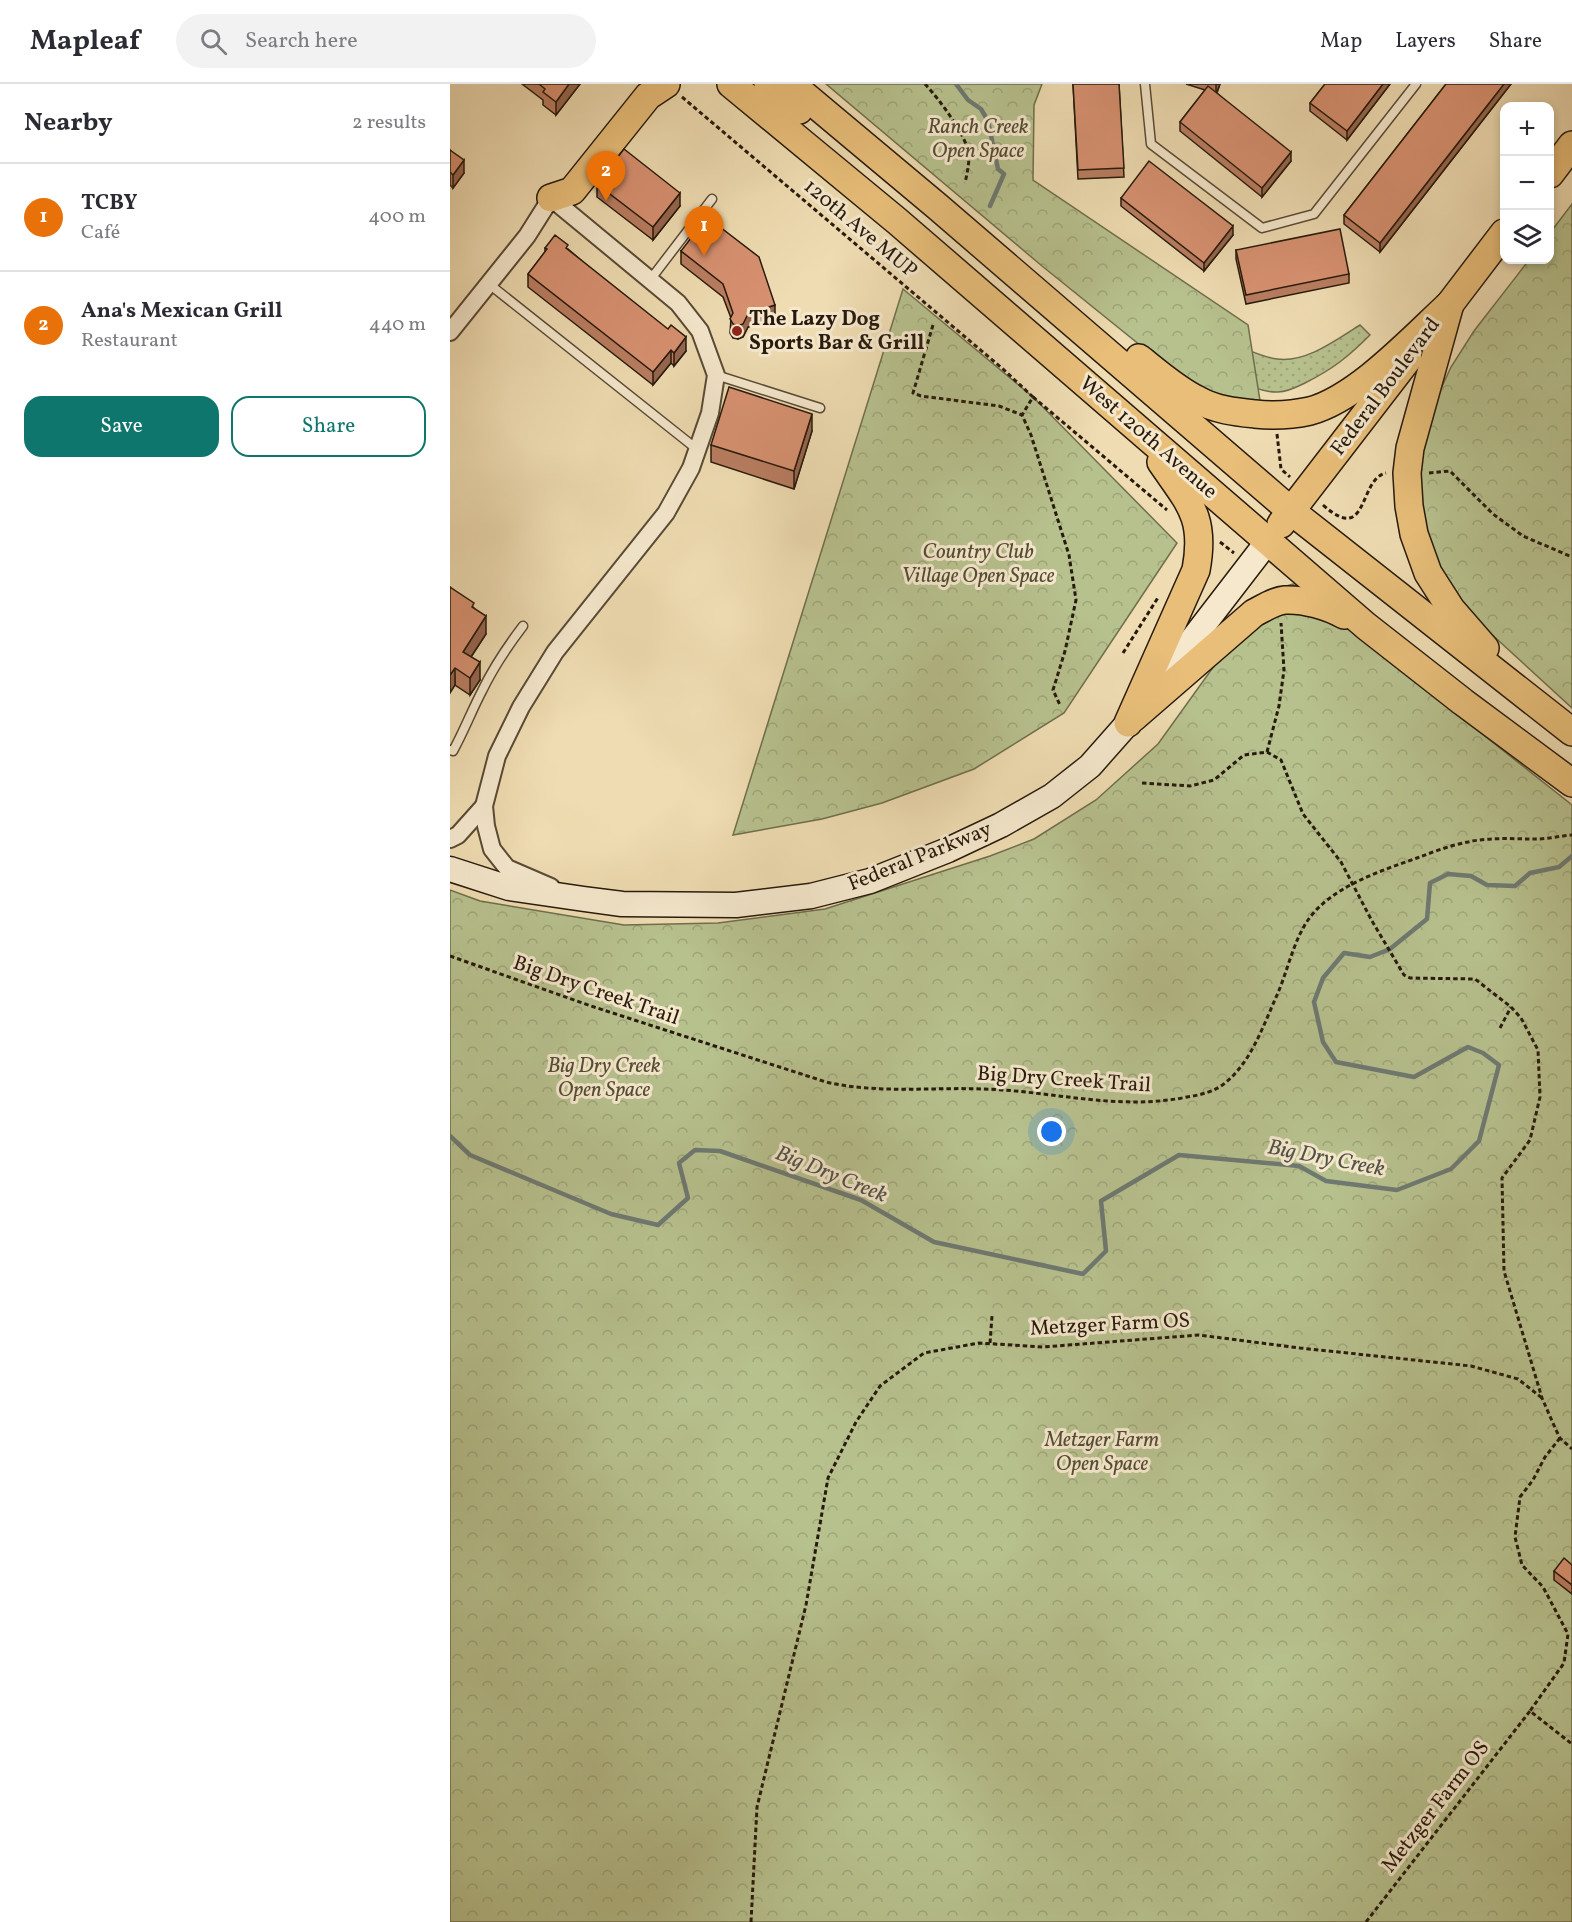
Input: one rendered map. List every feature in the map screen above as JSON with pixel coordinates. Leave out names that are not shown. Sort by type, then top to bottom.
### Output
[{"type":"main road","points":[[551,198],[557,180],[634,84]]},
{"type":"main road","points":[[711,84],[842,193],[897,221]]},
{"type":"main road","name":"West 120th Avenue","points":[[730,84],[897,221],[1366,626],[1572,783]]},
{"type":"main road","points":[[768,84],[820,128],[885,163]]},
{"type":"main road","name":"West 120th Avenue","points":[[791,84],[938,207],[1291,511],[1572,732]]},
{"type":"main road","points":[[551,198],[572,191],[648,96],[671,88]]},
{"type":"main road","points":[[1554,169],[1572,145]]},
{"type":"main road","points":[[938,207],[1010,254],[1162,376],[1198,401],[1230,412],[1285,415],[1311,411],[1339,398],[1364,382],[1450,304]]},
{"type":"main road","name":"Federal Boulevard","points":[[1268,541],[1500,238]]},
{"type":"main road","points":[[1450,304],[1410,448],[1407,473],[1414,534],[1428,573],[1451,609],[1530,699]]},
{"type":"main road","points":[[1128,723],[1196,570],[1200,548],[1199,527],[1194,511],[1140,431]]},
{"type":"main road","name":"Federal Parkway","points":[[450,869],[509,888],[622,904],[736,905],[811,896],[870,881],[948,850],[1001,825],[1052,796],[1090,766],[1128,723],[1268,541]]},
{"type":"main road","points":[[1128,723],[1254,613],[1269,605],[1284,600],[1301,601],[1338,611],[1366,626]]},
{"type":"street","points":[[450,332],[527,236],[551,198],[678,303],[700,331],[716,375],[710,413],[699,450],[679,492],[666,513],[555,652],[521,706],[497,756],[484,806],[492,849],[507,868],[584,899]]},
{"type":"street","points":[[450,839],[458,835],[484,806]]},
{"type":"lane","points":[[1145,84],[1151,144],[1262,228],[1314,214],[1416,84]]},
{"type":"lane","points":[[651,280],[712,199]]},
{"type":"lane","points":[[489,284],[699,450]]},
{"type":"lane","points":[[716,375],[820,408]]},
{"type":"lane","points":[[450,750],[453,751],[459,740],[504,650],[523,626]]},
{"type":"path","points":[[925,84],[960,131],[969,153],[965,183]]},
{"type":"path","name":"120th Ave MUP","points":[[671,88],[1168,511]]},
{"type":"path","points":[[933,325],[913,393],[999,406],[1022,415],[1031,435],[1069,555],[1076,600],[1065,651],[1053,690],[1060,705]]},
{"type":"path","points":[[1022,415],[1033,397]]},
{"type":"path","points":[[1329,510],[1338,517],[1350,517],[1357,514],[1372,482],[1383,473],[1450,471],[1493,514],[1522,536],[1572,557]]},
{"type":"path","points":[[1123,653],[1161,593]]},
{"type":"path","points":[[1267,752],[1279,706],[1284,670],[1281,617]]},
{"type":"path","points":[[1142,783],[1190,786],[1214,780],[1244,755],[1267,752],[1281,760],[1303,814],[1341,862],[1353,885]]},
{"type":"path","name":"Big Dry Creek Trail","points":[[450,956],[591,1006],[846,1087],[892,1090],[984,1089],[1118,1103],[1173,1100],[1204,1094],[1219,1087],[1232,1077],[1245,1061],[1280,988],[1297,940],[1308,919],[1319,906],[1379,872],[1469,842],[1572,835]]},
{"type":"path","name":"Metzger Farm OS","points":[[1353,885],[1404,975],[1410,978],[1475,979],[1511,1007],[1521,1018],[1538,1050],[1540,1096],[1530,1140],[1502,1178],[1504,1271],[1542,1398],[1560,1438],[1572,1449]]},
{"type":"path","points":[[1500,1028],[1511,1007]]},
{"type":"path","points":[[990,1343],[992,1316]]},
{"type":"path","name":"Metzger Farm OS","points":[[751,1922],[757,1807],[806,1605],[828,1478],[856,1422],[880,1386],[924,1353],[979,1342],[1043,1347],[1199,1335],[1471,1366],[1518,1379],[1542,1398]]},
{"type":"path","name":"Metzger Farm OS","points":[[1366,1922],[1530,1711],[1564,1663],[1568,1634],[1543,1587],[1522,1565],[1515,1537],[1520,1497],[1560,1438]]},
{"type":"path","points":[[1530,1711],[1572,1744]]},
{"type":"green space","name":"Ranch Creek Open Space","points":[[826,84],[1042,84],[1034,105],[1033,180],[1248,325],[1261,407],[1192,387],[1042,266]]},
{"type":"green space","points":[[1572,204],[1572,708],[1476,620],[1448,588],[1427,546],[1416,495],[1427,419],[1451,367],[1474,331],[1526,264],[1554,264],[1554,228]]},
{"type":"green space","name":"Country Club Village Open Space","points":[[903,289],[1033,397],[1177,543],[1064,713],[974,769],[882,803],[822,819],[733,835]]},
{"type":"green space","points":[[1360,325],[1370,335],[1347,356],[1315,378],[1281,392],[1266,391],[1246,385],[1232,343],[1265,356],[1288,359],[1310,354]]},
{"type":"green space","name":"Metzger Farm Open Space","points":[[1293,584],[1572,805],[1572,1922],[450,1922],[450,890],[480,901],[624,925],[718,923],[825,909],[990,856],[1034,839],[1096,800],[1158,744],[1268,591]]},
{"type":"building","points":[[539,84],[569,84],[556,102],[543,92],[545,89]]},
{"type":"building","points":[[1073,84],[1119,84],[1124,168],[1078,170]]},
{"type":"building","points":[[1325,84],[1383,84],[1347,131],[1310,103]]},
{"type":"building","points":[[1446,84],[1504,84],[1380,243],[1344,215]]},
{"type":"building","points":[[1208,86],[1291,152],[1262,188],[1180,122]]},
{"type":"building","points":[[624,149],[680,193],[653,227],[597,184]]},
{"type":"building","points":[[450,150],[464,160],[453,175],[450,172]]},
{"type":"building","points":[[1149,161],[1233,226],[1204,263],[1121,198]]},
{"type":"building","points":[[707,217],[759,257],[775,305],[748,314],[743,324],[738,326],[730,319],[733,313],[723,284],[681,251]]},
{"type":"building","points":[[1340,229],[1349,274],[1246,295],[1236,250]]},
{"type":"building","points":[[555,235],[568,245],[566,248],[668,329],[671,325],[686,337],[674,353],[671,350],[653,372],[528,274]]},
{"type":"building","points":[[729,387],[812,414],[794,471],[711,445]]},
{"type":"building","points":[[450,587],[474,603],[472,607],[486,616],[463,652],[480,662],[470,678],[455,668],[450,675]]},
{"type":"building","points":[[1564,1558],[1572,1565],[1572,1585],[1554,1571]]},
{"type":"waterway","points":[[956,84],[968,100],[981,109],[988,121],[998,169],[1004,174],[990,206]]},
{"type":"waterway","name":"Big Dry Creek","points":[[450,1136],[470,1155],[611,1214],[658,1225],[688,1198],[679,1163],[695,1150],[720,1151],[861,1200],[934,1242],[1083,1274],[1106,1251],[1101,1201],[1179,1155],[1299,1166],[1326,1181],[1397,1190],[1451,1169],[1479,1141],[1499,1065],[1483,1053],[1468,1047],[1414,1077],[1336,1062],[1323,1042],[1314,1002],[1323,978],[1344,953],[1370,957],[1390,949],[1427,919],[1430,883],[1448,874],[1471,876],[1487,885],[1515,886],[1530,873],[1559,867],[1572,856]]},
{"type":"place","name":"Ana's Mexican Grill","points":[[606,201]]},
{"type":"place","name":"TCBY","points":[[704,256]]},
{"type":"place","name":"The Lazy Dog Sports Bar & Grill","points":[[737,331]]},
{"type":"park label","name":"Big Dry Creek Open Space","points":[[604,1078]]}]
